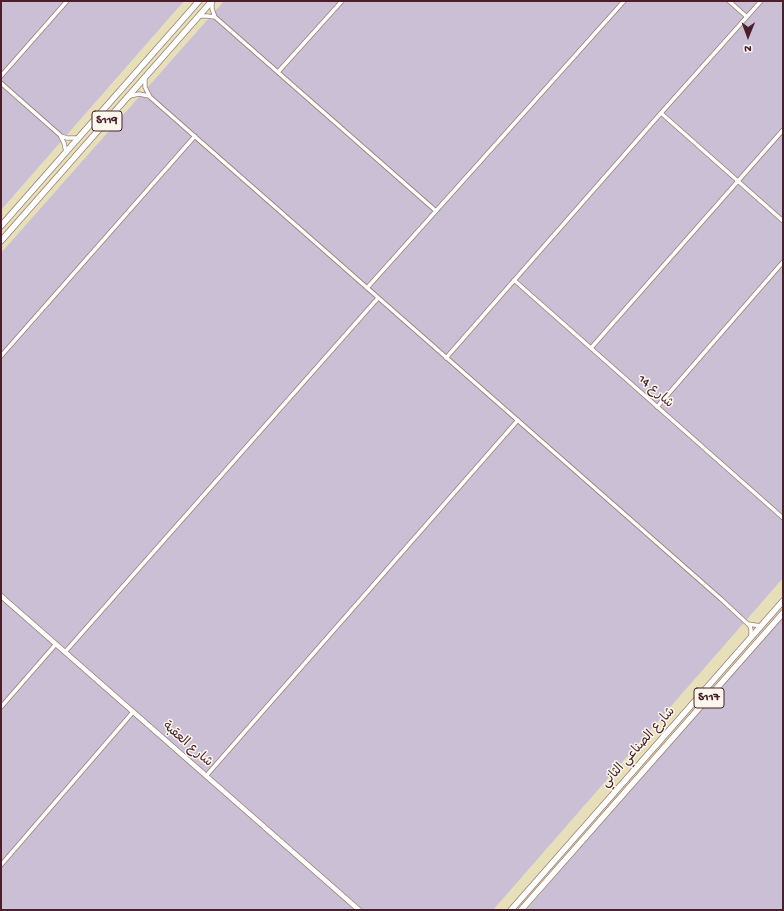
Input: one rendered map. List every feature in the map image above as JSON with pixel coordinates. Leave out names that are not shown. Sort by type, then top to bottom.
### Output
[{"type":"main road","name":"S119","points":[[1,226],[199,1]]},
{"type":"main road","name":"S119","points":[[1,241],[212,1]]},
{"type":"main road","name":"شارع الصناعي الثاني","points":[[511,910],[783,600]]},
{"type":"main road","name":"شارع الصناعي الثاني","points":[[521,910],[783,613]]},
{"type":"street","points":[[1,76],[67,1]]},
{"type":"street","points":[[212,1],[212,9],[215,17],[436,211]]},
{"type":"street","points":[[278,72],[342,1]]},
{"type":"street","points":[[367,288],[624,1]]},
{"type":"street","points":[[729,1],[747,17]]},
{"type":"street","points":[[446,358],[661,113],[762,1]]},
{"type":"street","points":[[198,16],[215,17]]},
{"type":"street","points":[[145,77],[145,87],[150,97],[518,420],[747,624],[751,630],[751,638]]},
{"type":"street","points":[[1,83],[60,135],[67,138],[79,138]]},
{"type":"street","points":[[128,97],[139,94],[150,97]]},
{"type":"street","points":[[661,113],[783,221]]},
{"type":"street","points":[[591,348],[783,130]]},
{"type":"street","points":[[60,135],[66,152]]},
{"type":"street","points":[[1,356],[195,136]]},
{"type":"street","points":[[657,407],[783,262]]},
{"type":"street","name":"شارع 14","points":[[514,280],[783,518]]},
{"type":"street","points":[[65,652],[378,298]]},
{"type":"street","points":[[206,776],[518,420]]},
{"type":"street","name":"شارع العقبة","points":[[1,596],[359,910]]},
{"type":"street","points":[[747,624],[761,626]]},
{"type":"street","points":[[1,707],[56,644]]},
{"type":"street","points":[[1,865],[133,712]]},
{"type":"shaded area","points":[[1,1],[184,1],[1,210]]},
{"type":"shaded area","points":[[224,1],[783,1],[783,578],[493,910],[1,910],[1,253]]},
{"type":"shaded area","points":[[783,616],[783,910],[526,910]]}]
